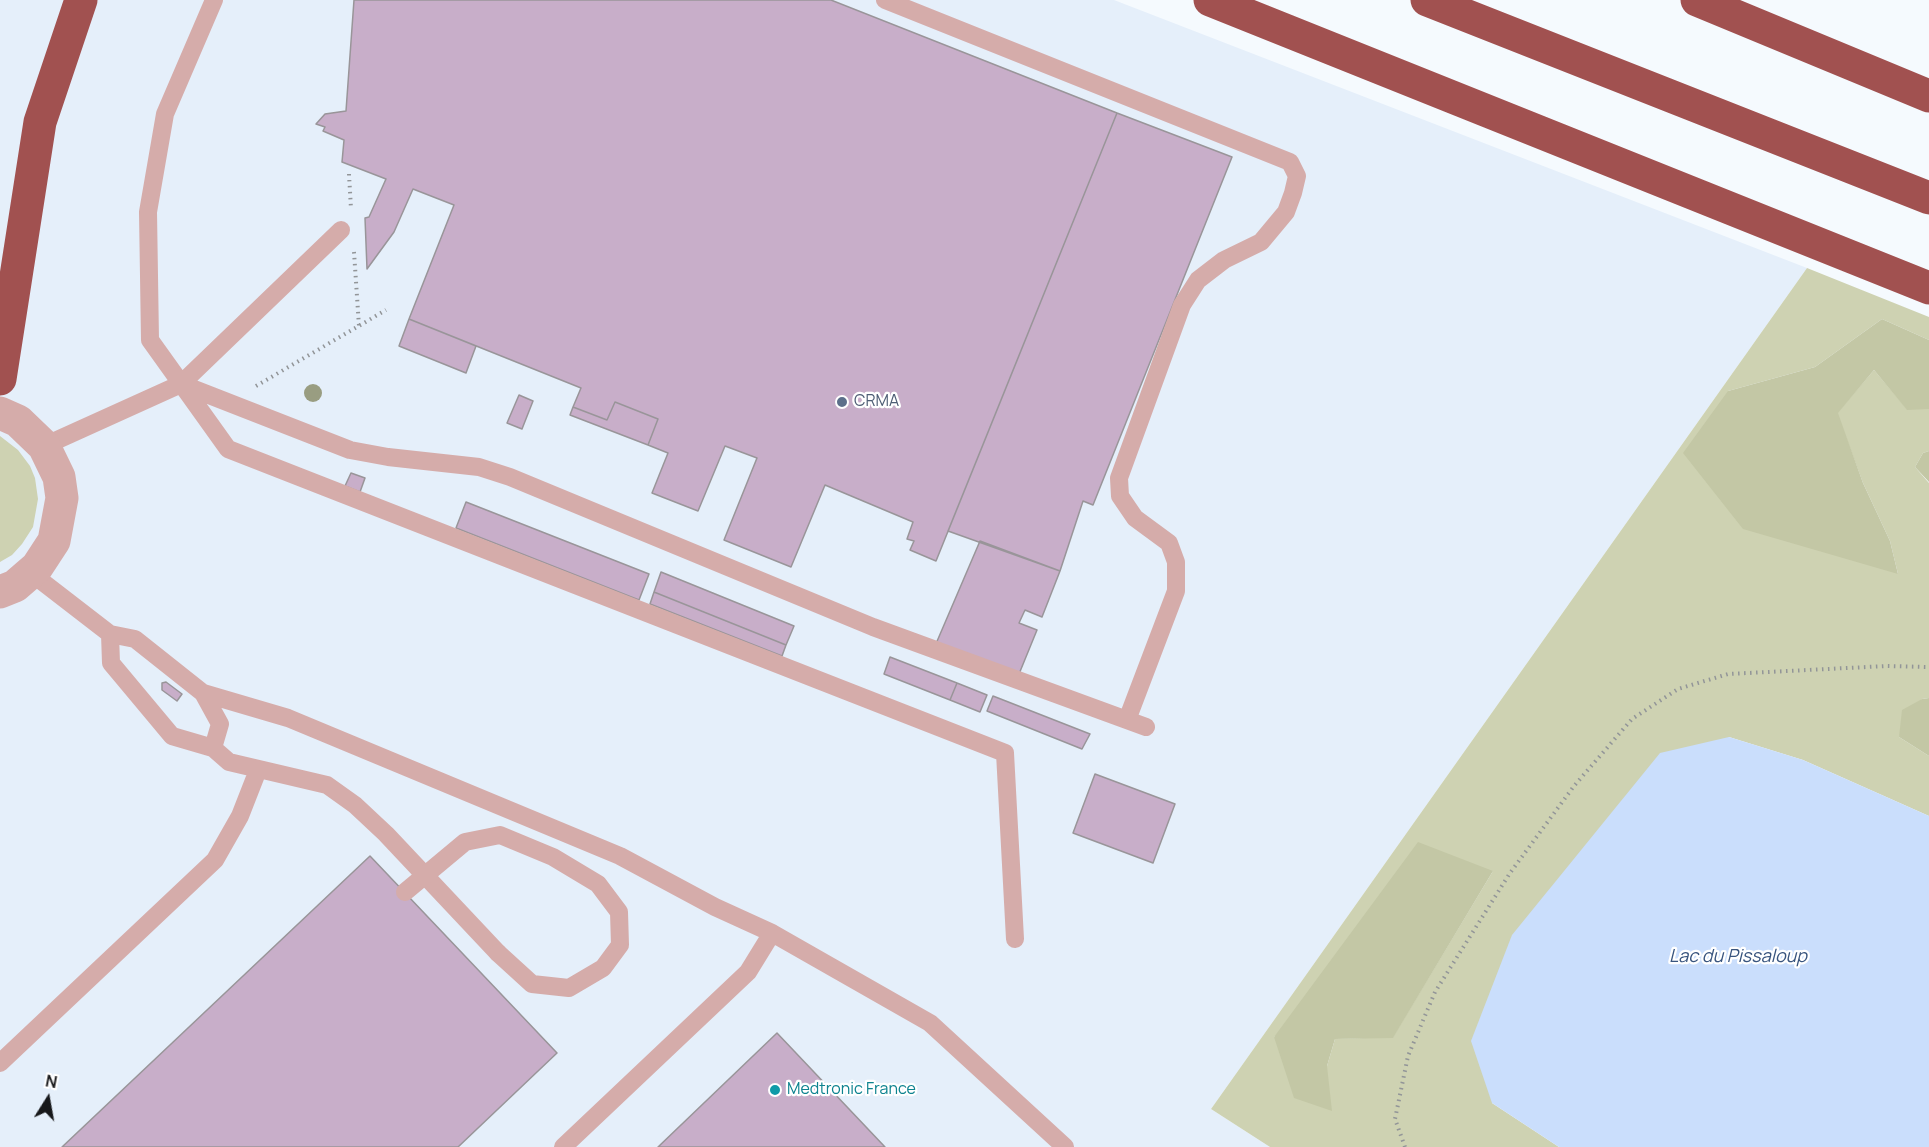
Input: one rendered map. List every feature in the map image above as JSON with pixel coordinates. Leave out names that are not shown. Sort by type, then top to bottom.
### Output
[{"type":"highway","points":[[0,379],[40,122],[81,0]]},
{"type":"highway","points":[[1210,0],[1929,288]]},
{"type":"highway","points":[[1427,0],[1929,198]]},
{"type":"highway","points":[[1697,0],[1929,96]]},
{"type":"street","points":[[0,413],[18,421],[44,446],[59,477],[62,498],[54,541],[37,567],[15,586],[0,592]]},
{"type":"lane","points":[[214,0],[165,114],[148,212],[150,340],[228,449],[1005,753],[1014,939]]},
{"type":"lane","points":[[885,0],[1290,162],[1297,176],[1286,212],[1261,242],[1224,260],[1198,280],[1182,305],[1119,478],[1120,496],[1135,518],[1168,543],[1176,562],[1176,591],[1127,720]]},
{"type":"lane","points":[[44,446],[180,384],[341,230]]},
{"type":"lane","points":[[180,384],[351,450],[388,458],[450,462],[479,467],[510,477],[873,627],[1146,727]]},
{"type":"lane","points":[[31,573],[110,634],[135,639],[203,693],[288,718],[620,856],[715,907],[772,933],[930,1023],[1065,1147]]},
{"type":"lane","points":[[110,634],[111,663],[172,736],[213,748],[229,762],[327,785],[346,798],[386,834],[498,953],[532,984],[569,988],[603,968],[620,945],[619,912],[598,884],[553,857],[500,835],[465,842],[405,892]]},
{"type":"lane","points":[[203,693],[220,724],[213,748]]},
{"type":"lane","points":[[0,1063],[215,860],[240,816],[258,770]]},
{"type":"lane","points":[[563,1147],[748,972],[772,933]]},
{"type":"path","points":[[256,386],[386,310]]},
{"type":"path","points":[[1405,1147],[1395,1119],[1408,1056],[1435,992],[1510,873],[1574,786],[1632,719],[1678,690],[1728,674],[1887,666],[1929,667]]},
{"type":"shaded area","points":[[0,0],[1114,0],[1807,268],[1211,1109],[1270,1147],[0,1147]]},
{"type":"green space","points":[[1807,268],[1929,317],[1929,340],[1882,319],[1815,367],[1728,391],[1898,574],[1890,541],[1863,483],[1837,413],[1874,370],[1907,409],[1929,409],[1929,451],[1923,453],[1915,467],[1929,483],[1929,698],[1922,699],[1899,737],[1929,756],[1929,816],[1803,760],[1729,737],[1492,1103],[1559,1147],[1270,1147],[1211,1109]],"holes":[[[1493,871],[1393,1037],[1335,1039],[1327,1066],[1274,1037]]]},
{"type":"green space","points":[[1882,319],[1929,340],[1929,409],[1907,410],[1874,370],[1838,413],[1863,483],[1890,541],[1898,574],[1743,529],[1683,453],[1728,391],[1815,367]]},
{"type":"green space","points":[[0,436],[18,450],[30,466],[35,478],[38,499],[33,527],[12,555],[0,562]]},
{"type":"green space","points":[[1929,451],[1929,482],[1915,467],[1923,453]]},
{"type":"green space","points":[[1929,698],[1929,756],[1899,737],[1902,710],[1922,699]]},
{"type":"green space","points":[[1418,842],[1493,871],[1393,1038],[1335,1039],[1327,1066],[1332,1111],[1294,1098],[1274,1037]]},
{"type":"water","name":"Lac du Pissaloup","points":[[1729,737],[1803,760],[1929,816],[1929,1147],[1559,1147],[1492,1103],[1471,1041],[1512,935],[1660,753]]},
{"type":"building","points":[[354,0],[831,0],[1117,113],[936,561],[910,550],[914,541],[907,539],[913,522],[825,485],[791,567],[724,540],[757,458],[725,446],[698,511],[652,493],[668,453],[648,445],[658,419],[615,402],[607,420],[573,407],[581,388],[409,319],[454,205],[413,189],[394,232],[367,269],[365,218],[369,217],[386,179],[342,162],[344,140],[323,131],[325,127],[316,124],[325,114],[346,111]]},
{"type":"building","points":[[1117,113],[1232,157],[1093,505],[1083,501],[1060,571],[948,531]]},
{"type":"building","points":[[409,319],[476,346],[466,373],[399,346]]},
{"type":"building","points":[[519,395],[533,401],[522,429],[507,423]]},
{"type":"building","points":[[615,402],[658,419],[648,445],[570,415],[573,407],[607,420]]},
{"type":"building","points":[[351,473],[365,478],[360,492],[345,486]]},
{"type":"building","points":[[466,502],[649,574],[639,600],[456,528]]},
{"type":"building","points":[[980,541],[1060,571],[1042,617],[1025,610],[1019,623],[1037,630],[1019,674],[935,646]]},
{"type":"building","points":[[661,572],[794,626],[786,645],[654,592]]},
{"type":"building","points":[[654,592],[786,645],[782,656],[650,604]]},
{"type":"building","points":[[890,657],[957,683],[950,700],[884,674]]},
{"type":"building","points":[[166,682],[182,694],[177,701],[162,690],[162,683]]},
{"type":"building","points":[[957,683],[987,695],[980,712],[950,700]]},
{"type":"building","points":[[993,696],[1090,734],[1082,749],[987,711]]},
{"type":"building","points":[[1095,774],[1175,804],[1153,863],[1073,833]]},
{"type":"building","points":[[370,856],[557,1053],[458,1147],[62,1147]]},
{"type":"building","name":"Medtronic France","points":[[777,1033],[885,1147],[658,1147]]},
{"type":"place","name":"CRMA","points":[[842,402]]},
{"type":"place","name":"Medtronic France","points":[[775,1090]]}]
